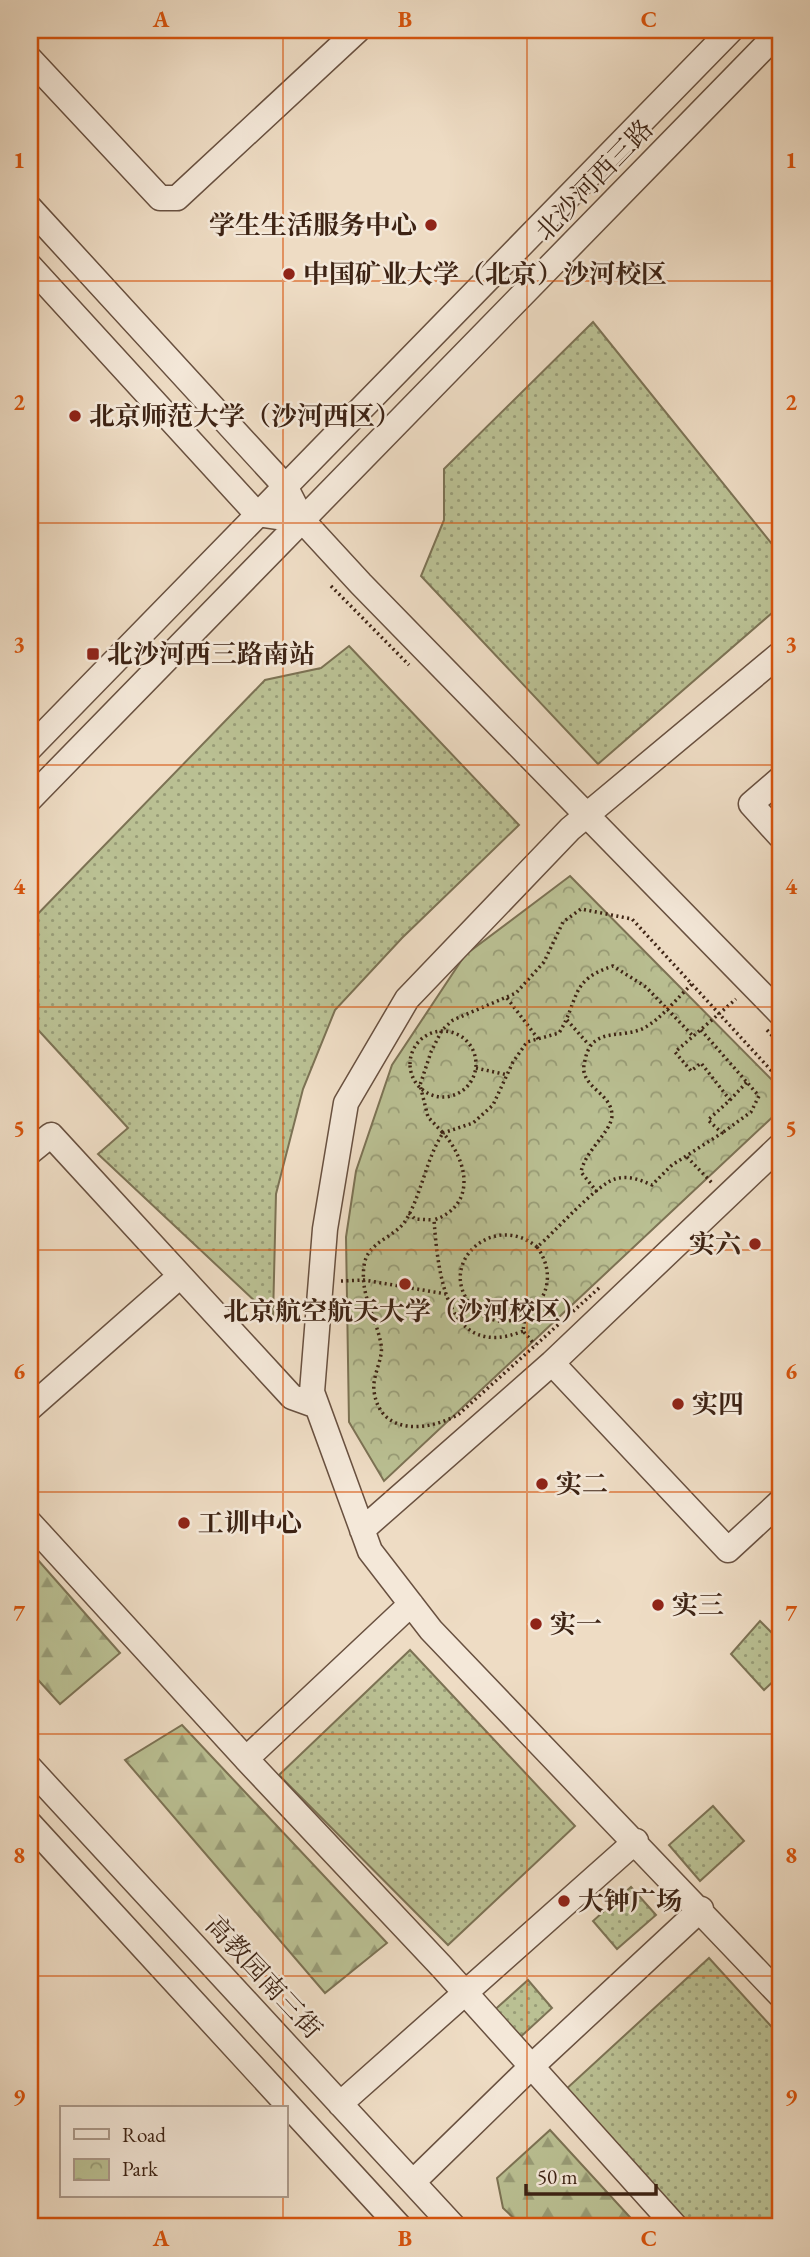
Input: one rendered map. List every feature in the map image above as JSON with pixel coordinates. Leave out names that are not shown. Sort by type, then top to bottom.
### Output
[{"type":"street","points":[[34,71],[160,198],[177,198],[358,30]]},
{"type":"street","name":"北沙河西三路","points":[[30,748],[731,30]]},
{"type":"street","name":"北沙河西三路","points":[[30,799],[780,31]]},
{"type":"street","points":[[30,208],[285,486],[303,521],[361,584],[780,1013]]},
{"type":"street","points":[[30,266],[257,514],[303,521]]},
{"type":"street","points":[[780,654],[570,829],[407,999],[346,1103],[325,1229],[312,1392],[370,1550],[431,1630],[636,1841],[780,1995]]},
{"type":"street","points":[[780,779],[751,804],[780,836]]},
{"type":"street","points":[[30,1152],[51,1135],[292,1397],[317,1406]]},
{"type":"street","points":[[362,1530],[552,1363],[714,1192],[777,1138]]},
{"type":"street","points":[[30,1408],[180,1276]]},
{"type":"street","points":[[552,1363],[728,1550],[780,1502]]},
{"type":"street","points":[[30,1523],[246,1759],[465,1992],[676,2227]]},
{"type":"street","points":[[246,1759],[411,1604]]},
{"type":"street","name":"高教园南三街","points":[[30,1768],[454,2227]]},
{"type":"street","points":[[30,1824],[400,2227]]},
{"type":"street","points":[[340,2104],[636,1841]]},
{"type":"street","points":[[413,2182],[532,2066],[701,1909]]},
{"type":"path","points":[[409,1213],[415,1219],[434,1220],[449,1215],[458,1202],[465,1174],[455,1146],[428,1117],[422,1091],[424,1071],[442,1030],[453,1020],[516,993],[544,962],[563,922],[581,909],[632,919],[780,1080]]},
{"type":"path","points":[[604,1282],[459,1414],[429,1428],[404,1426],[380,1408],[374,1391],[375,1370],[382,1346],[366,1299],[363,1265],[380,1240],[404,1223],[433,1148],[443,1132],[473,1123],[493,1105],[527,1042],[559,1032],[567,1020],[576,991],[586,977],[613,965],[646,987],[693,1036]]},
{"type":"path","points":[[597,1192],[581,1172],[583,1159],[610,1124],[612,1114],[608,1100],[587,1082],[583,1068],[589,1045],[598,1037],[647,1027],[692,984]]},
{"type":"path","points":[[507,998],[539,1040]]},
{"type":"path","points":[[730,1100],[702,1063],[691,1071],[675,1052],[736,999]]},
{"type":"path","points":[[567,1020],[589,1045]]},
{"type":"path","points":[[442,1030],[456,1033],[467,1041],[474,1054],[476,1068],[472,1081],[462,1091],[449,1097],[435,1097],[422,1091],[413,1080],[409,1067],[417,1042],[442,1030]]},
{"type":"path","points":[[537,1247],[614,1179],[637,1178],[652,1185],[672,1165],[751,1112],[759,1096],[700,1030]]},
{"type":"path","points":[[476,1068],[508,1075]]},
{"type":"path","points":[[722,1133],[708,1120],[747,1082]]},
{"type":"path","points":[[777,1138],[780,1116]]},
{"type":"path","points":[[687,1157],[714,1192]]},
{"type":"path","points":[[434,1220],[446,1294],[456,1318],[473,1334],[508,1338],[523,1331]]},
{"type":"path","points":[[504,1233],[517,1235],[537,1247],[547,1267],[548,1280],[544,1296],[525,1316],[508,1321],[489,1318],[471,1306],[463,1290],[462,1268],[467,1254],[480,1241],[504,1233]]},
{"type":"path","points":[[364,1280],[446,1294]]},
{"type":"path","points":[[525,1316],[523,1331],[552,1363]]},
{"type":"green space","points":[[593,322],[780,554],[780,606],[598,764],[421,576],[444,520],[444,469]]},
{"type":"green space","points":[[349,646],[519,825],[402,938],[335,1010],[303,1089],[276,1194],[273,1318],[98,1154],[128,1128],[30,1021],[30,922],[265,680],[321,668]]},
{"type":"green space","points":[[570,876],[780,1088],[780,1110],[384,1481],[349,1422],[346,1237],[356,1171],[392,1065],[465,955]]},
{"type":"green space","points":[[30,1551],[120,1653],[60,1704],[30,1671]]},
{"type":"green space","points":[[760,1621],[780,1641],[780,1675],[764,1690],[731,1654]]},
{"type":"green space","points":[[410,1650],[575,1826],[448,1945],[279,1775]]},
{"type":"green space","points":[[182,1725],[387,1943],[325,1993],[125,1760]]},
{"type":"green space","points":[[713,1806],[744,1841],[700,1881],[669,1845]]},
{"type":"green space","points":[[631,1887],[656,1915],[617,1949],[593,1921]]},
{"type":"green space","points":[[709,1958],[780,2036],[780,2227],[688,2227],[564,2091]]},
{"type":"green space","points":[[528,1980],[552,2008],[516,2041],[491,2013]]},
{"type":"green space","points":[[550,2130],[639,2227],[523,2227],[503,2208],[497,2178]]},
{"type":"place","name":"学生生活服务中心","points":[[431,225]]},
{"type":"place","name":"中国矿业大学（北京）沙河校区","points":[[289,274]]},
{"type":"place","name":"北京师范大学（沙河西区）","points":[[75,416]]},
{"type":"place","name":"北沙河西三路南站","points":[[93,654]]},
{"type":"place","name":"实六","points":[[755,1244]]},
{"type":"place","name":"北京航空航天大学（沙河校区）","points":[[405,1284]]},
{"type":"place","name":"实四","points":[[678,1404]]},
{"type":"place","name":"实二","points":[[542,1484]]},
{"type":"place","name":"工训中心","points":[[184,1523]]},
{"type":"place","name":"实三","points":[[658,1605]]},
{"type":"place","name":"实一","points":[[536,1624]]},
{"type":"place","name":"大钟广场","points":[[564,1901]]}]
